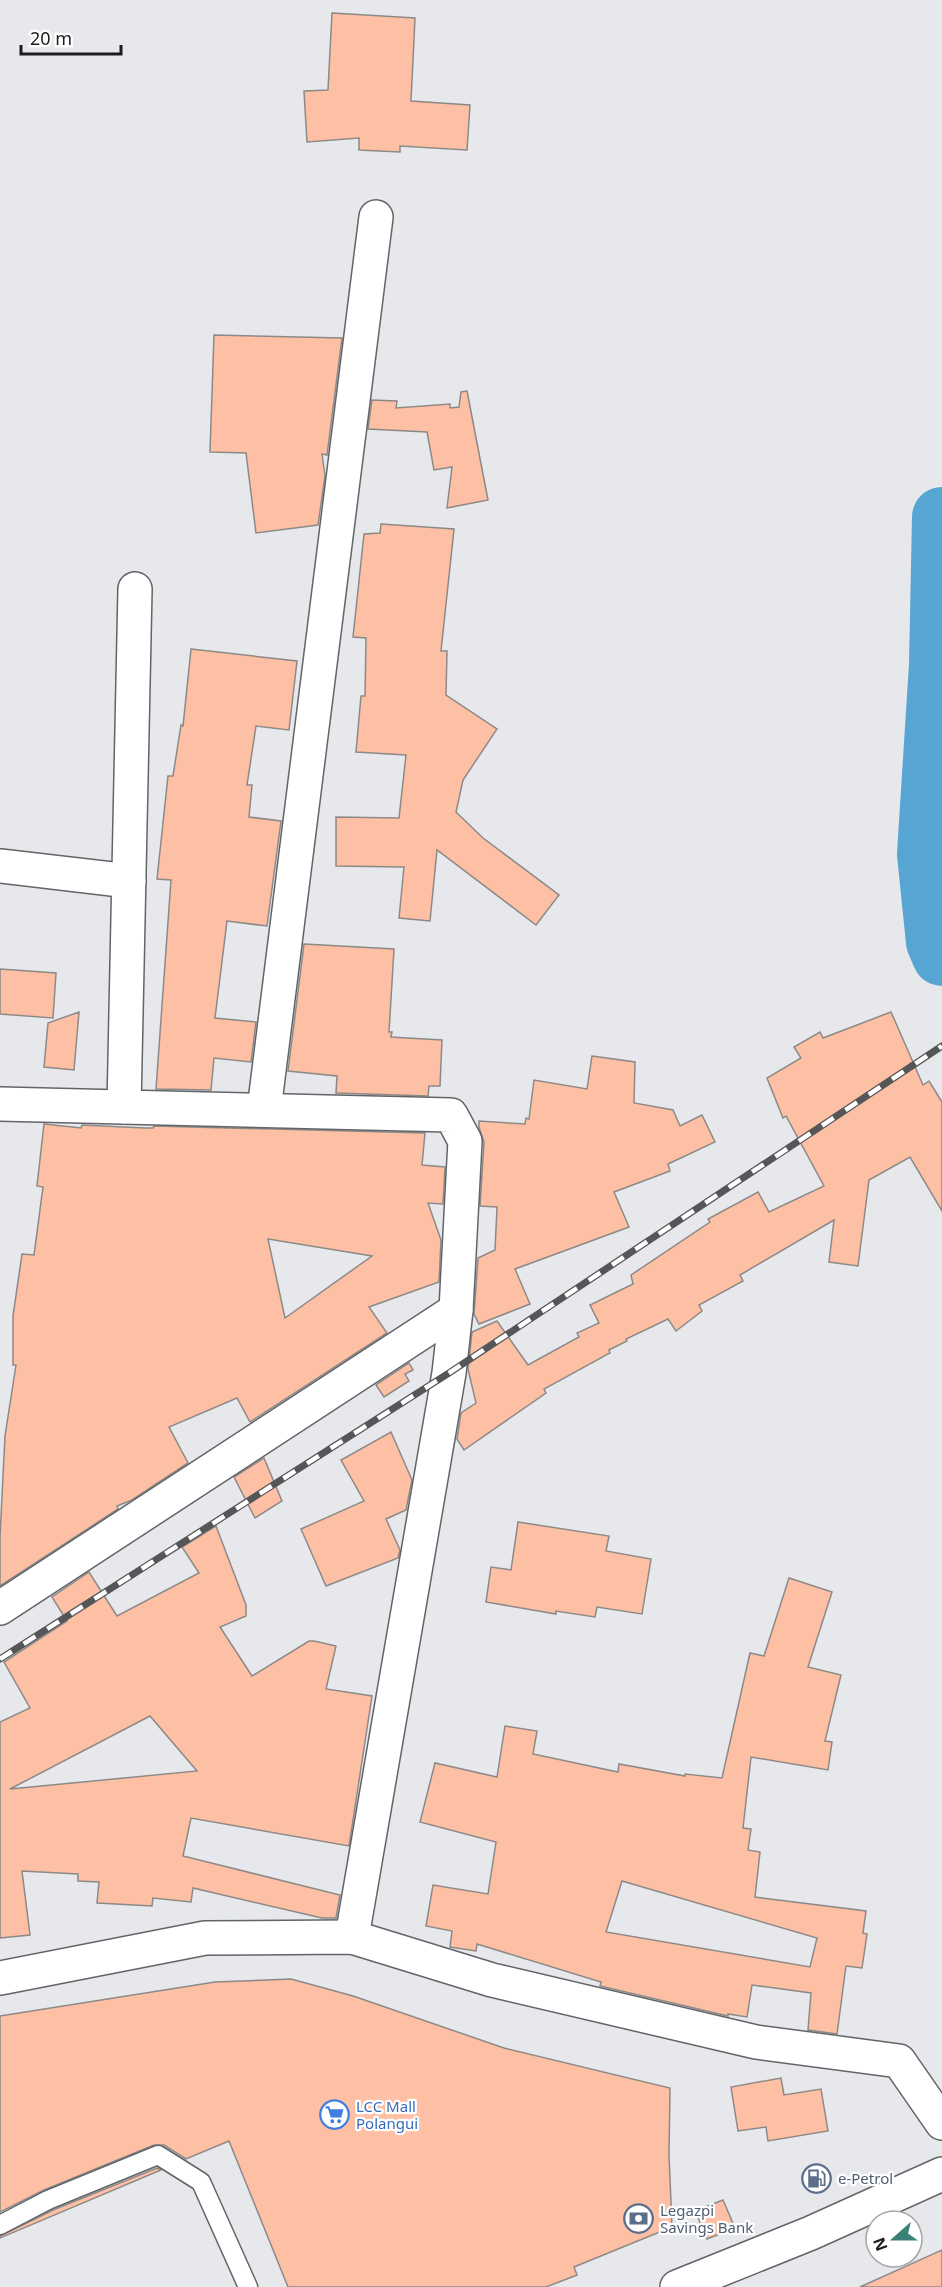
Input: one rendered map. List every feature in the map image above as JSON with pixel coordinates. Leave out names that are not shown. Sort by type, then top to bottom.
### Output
[{"type":"street","points":[[264,1110],[376,218]]},
{"type":"street","points":[[124,1107],[135,589]]},
{"type":"street","points":[[0,866],[129,881]]},
{"type":"street","points":[[0,1104],[451,1115],[465,1140],[456,1310],[447,1385],[351,1937]]},
{"type":"street","points":[[0,1608],[456,1310]]},
{"type":"street","points":[[0,1978],[205,1938],[351,1937],[492,1980],[756,2042],[899,2061],[942,2123]]},
{"type":"street","points":[[677,2287],[811,2233],[942,2174]]},
{"type":"lane","points":[[0,2225],[48,2200],[158,2155],[201,2182],[248,2287]]},
{"type":"building","points":[[332,13],[415,18],[411,101],[470,105],[467,150],[400,146],[400,152],[359,150],[359,138],[307,142],[304,91],[328,90]]},
{"type":"building","points":[[214,335],[342,338],[327,455],[322,454],[325,476],[318,525],[256,533],[246,453],[210,452]]},
{"type":"building","points":[[467,391],[488,500],[447,508],[452,467],[434,470],[427,432],[368,429],[372,400],[397,401],[396,408],[450,404],[450,408],[459,407],[461,392]]},
{"type":"building","points":[[381,524],[454,529],[441,651],[447,651],[446,695],[497,729],[463,780],[456,812],[483,838],[559,895],[536,925],[437,850],[430,921],[399,918],[404,867],[336,866],[336,817],[399,818],[406,755],[356,752],[361,696],[365,696],[366,638],[353,637],[364,534],[380,533]]},
{"type":"building","points":[[191,649],[297,661],[289,730],[256,726],[247,785],[252,785],[249,817],[281,821],[267,926],[227,921],[215,1018],[256,1022],[251,1062],[214,1058],[211,1090],[156,1089],[171,880],[157,879],[168,776],[173,776],[181,725],[183,726]]},
{"type":"building","points":[[304,944],[394,949],[389,1032],[392,1032],[391,1037],[442,1040],[440,1086],[429,1086],[428,1096],[336,1093],[337,1076],[288,1071]]},
{"type":"building","points":[[0,969],[56,973],[53,1018],[0,1014]]},
{"type":"building","points":[[79,1012],[74,1070],[44,1067],[48,1023]]},
{"type":"building","points":[[891,1012],[923,1085],[929,1081],[942,1102],[942,1211],[910,1157],[869,1180],[858,1266],[829,1262],[834,1220],[740,1275],[743,1281],[699,1305],[702,1311],[676,1331],[668,1319],[626,1339],[627,1341],[609,1350],[610,1353],[544,1389],[546,1393],[464,1450],[457,1439],[461,1413],[476,1403],[468,1369],[472,1332],[497,1321],[528,1365],[579,1337],[577,1333],[599,1323],[590,1305],[633,1284],[631,1275],[710,1222],[708,1219],[758,1192],[769,1212],[824,1186],[786,1116],[783,1118],[767,1078],[801,1058],[794,1047],[820,1032],[823,1038]]},
{"type":"building","points":[[592,1056],[635,1062],[634,1103],[673,1110],[680,1126],[702,1115],[715,1142],[668,1164],[670,1171],[614,1192],[629,1227],[515,1269],[530,1304],[479,1324],[474,1314],[478,1258],[495,1250],[497,1207],[480,1206],[484,1142],[479,1121],[525,1124],[526,1118],[529,1119],[534,1080],[587,1089]]},
{"type":"building","points":[[44,1124],[81,1128],[82,1125],[145,1128],[154,1126],[425,1133],[422,1165],[445,1167],[443,1204],[428,1203],[441,1240],[439,1282],[369,1307],[387,1333],[250,1422],[237,1398],[169,1427],[188,1463],[132,1500],[117,1506],[118,1509],[0,1586],[5,1436],[16,1365],[13,1365],[13,1316],[22,1254],[34,1255],[43,1187],[37,1186]],"holes":[[[268,1239],[372,1256],[285,1318]]]},
{"type":"building","points":[[409,1363],[413,1370],[405,1374],[409,1381],[384,1397],[376,1385]]},
{"type":"building","points":[[391,1432],[412,1480],[406,1510],[386,1519],[400,1550],[398,1558],[326,1586],[301,1529],[364,1501],[341,1460]]},
{"type":"building","points":[[264,1458],[282,1501],[255,1518],[234,1477]]},
{"type":"building","points":[[518,1522],[609,1536],[606,1551],[651,1559],[642,1614],[597,1607],[595,1617],[556,1611],[556,1614],[486,1602],[491,1567],[511,1570]]},
{"type":"building","points":[[216,1526],[246,1605],[246,1616],[220,1627],[252,1676],[309,1641],[314,1641],[336,1646],[326,1689],[372,1696],[349,1846],[191,1818],[183,1856],[340,1895],[336,1918],[322,1918],[193,1888],[191,1902],[153,1898],[152,1906],[97,1903],[99,1882],[78,1881],[78,1874],[22,1871],[30,1935],[0,1938],[0,1722],[30,1708],[4,1662],[67,1621],[52,1597],[89,1572],[117,1616],[199,1573],[182,1547]],"holes":[[[150,1716],[197,1771],[10,1789]]]},
{"type":"building","points":[[789,1578],[832,1592],[808,1667],[841,1675],[825,1741],[832,1742],[828,1770],[751,1757],[743,1828],[751,1829],[748,1850],[760,1852],[755,1897],[866,1911],[863,1933],[867,1934],[862,1968],[846,1966],[837,2034],[808,2030],[811,1993],[752,1985],[747,2017],[728,2014],[728,2016],[600,1986],[601,1982],[477,1944],[476,1951],[450,1947],[452,1931],[426,1926],[433,1885],[488,1894],[496,1842],[420,1822],[435,1763],[497,1777],[505,1726],[537,1731],[533,1754],[618,1772],[619,1764],[685,1776],[685,1774],[722,1778],[750,1653],[764,1656]],"holes":[[[622,1881],[817,1938],[810,1967],[606,1932]]]},
{"type":"building","name":"LCC Mall Polangui","points":[[291,1979],[353,1996],[504,2048],[670,2088],[669,2155],[672,2227],[574,2267],[577,2275],[546,2287],[288,2287],[229,2141],[186,2159],[164,2145],[154,2145],[44,2190],[0,2212],[0,2016],[215,1982]]},
{"type":"building","points":[[781,2078],[784,2095],[821,2089],[828,2131],[768,2141],[766,2127],[738,2131],[731,2087]]},
{"type":"building","points":[[157,2168],[161,2170],[0,2238],[53,2210]]},
{"type":"building","points":[[723,2200],[735,2228],[707,2239],[695,2211]]},
{"type":"building","points":[[942,2250],[942,2287],[860,2287],[900,2269],[924,2269],[924,2258]]},
{"type":"waterway","points":[[942,517],[939,665],[927,854],[936,942],[942,956]]},
{"type":"railway","points":[[0,1659],[449,1373],[942,1046]]},
{"type":"place","name":"LCC Mall Polangui","points":[[335,2115]]},
{"type":"place","name":"e-Petrol","points":[[817,2178]]},
{"type":"place","name":"Legazpi Savings Bank","points":[[639,2219]]}]
